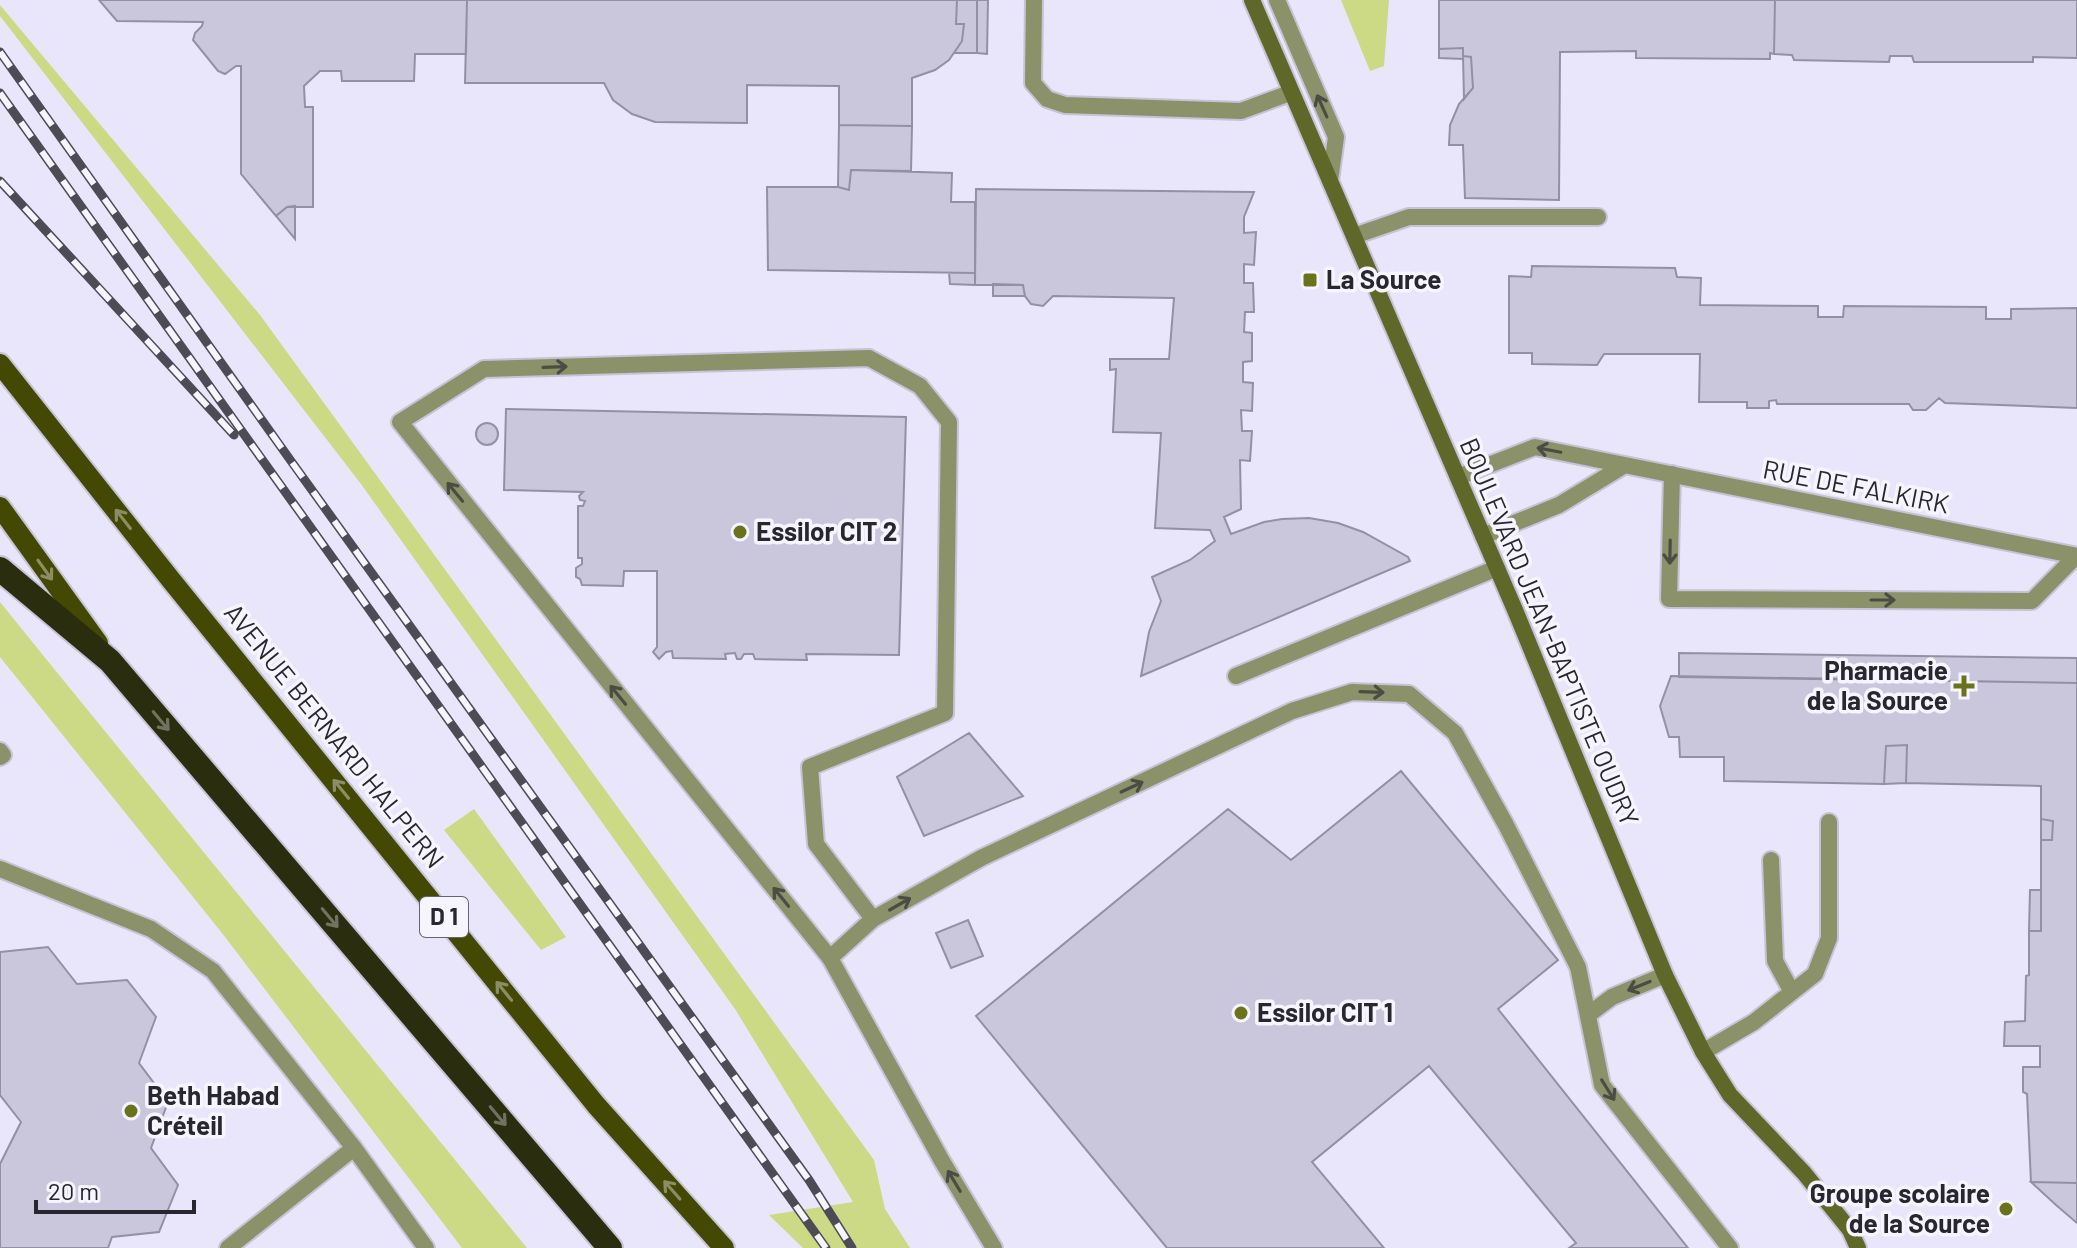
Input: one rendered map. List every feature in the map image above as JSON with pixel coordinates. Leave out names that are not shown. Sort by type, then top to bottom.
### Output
[{"type":"highway","points":[[0,569],[110,661],[610,1248]]},
{"type":"main road","name":"AVENUE BERNARD HALPERN","points":[[0,364],[596,1105],[724,1248]]},
{"type":"main road","points":[[0,507],[110,661]]},
{"type":"street","points":[[1034,0],[1033,83],[1047,99],[1065,105],[1241,111],[1290,93]]},
{"type":"street","name":"BOULEVARD JEAN-BAPTISTE OUDRY","points":[[1252,0],[1497,568],[1665,975],[1703,1052],[1730,1095],[1804,1173],[1850,1230],[1858,1248]]},
{"type":"street","points":[[1277,0],[1336,137],[1330,181]]},
{"type":"street","points":[[1354,236],[1409,217],[1598,217]]},
{"type":"street","points":[[873,919],[816,844],[810,767],[945,713],[949,422],[920,386],[869,358],[484,369],[400,422],[830,958],[942,1161],[994,1248]]},
{"type":"street","name":"RUE DE FALKIRK","points":[[1458,477],[1535,447],[2077,556]]},
{"type":"street","points":[[1483,536],[1559,505],[1625,465]]},
{"type":"street","points":[[1672,474],[1669,599],[2032,601],[2077,556]]},
{"type":"street","points":[[1236,676],[1497,568]]},
{"type":"street","points":[[830,958],[873,919],[981,858],[1292,711],[1352,692],[1409,694],[1455,733],[1578,967],[1602,1085],[1730,1248]]},
{"type":"street","points":[[0,751],[3,755],[0,757]]},
{"type":"street","points":[[1703,1052],[1754,1022],[1815,974],[1829,938],[1829,822]]},
{"type":"street","points":[[1771,860],[1775,961],[1792,992]]},
{"type":"street","points":[[0,869],[151,929],[213,971],[354,1148],[426,1248]]},
{"type":"street","points":[[1588,1015],[1612,997],[1665,975]]},
{"type":"street","points":[[228,1248],[354,1148]]},
{"type":"green space","points":[[1341,0],[1389,0],[1384,66],[1370,71]]},
{"type":"green space","points":[[0,5],[260,315],[874,1160],[885,1209],[910,1248],[803,1248],[769,1215],[853,1202],[735,1009],[361,484],[0,16]]},
{"type":"green space","points":[[0,602],[527,1248],[462,1248],[222,933],[0,657]]},
{"type":"green space","points":[[474,809],[566,937],[541,950],[444,830]]},
{"type":"building","points":[[99,0],[467,0],[466,54],[415,54],[414,81],[342,81],[341,71],[320,71],[304,86],[305,107],[313,107],[313,207],[287,207],[276,216],[241,174],[241,66],[225,74],[218,71],[193,40],[203,22],[117,21]]},
{"type":"building","points":[[467,0],[957,0],[956,24],[964,24],[962,41],[949,60],[935,70],[912,78],[912,126],[839,125],[839,86],[747,85],[747,123],[655,122],[632,114],[613,100],[604,83],[465,83]]},
{"type":"building","points":[[957,0],[977,0],[977,53],[954,53],[962,41],[964,24],[956,24]]},
{"type":"building","points":[[977,0],[988,0],[987,54],[977,53]]},
{"type":"building","points":[[1439,0],[1775,0],[1774,54],[1770,53],[1770,59],[1636,58],[1636,51],[1560,52],[1559,200],[1465,198],[1463,145],[1449,145],[1450,125],[1459,104],[1473,88],[1471,57],[1463,56],[1463,48],[1439,49]]},
{"type":"building","points":[[1775,0],[2077,0],[2077,58],[2033,57],[2033,62],[1914,62],[1912,56],[1890,56],[1889,62],[1794,60],[1792,55],[1774,54]]},
{"type":"building","points":[[1463,48],[1463,59],[1439,58],[1439,49]]},
{"type":"building","points":[[1463,56],[1471,57],[1473,88],[1464,99]]},
{"type":"building","points":[[839,125],[912,126],[911,171],[851,170],[849,190],[838,187]]},
{"type":"building","points":[[851,170],[952,173],[951,202],[975,202],[975,273],[768,270],[767,187],[838,187],[849,190]]},
{"type":"building","points":[[976,189],[1254,192],[1244,217],[1244,233],[1256,232],[1254,265],[1244,264],[1244,283],[1253,283],[1254,312],[1245,312],[1244,332],[1252,333],[1252,361],[1243,362],[1243,382],[1253,383],[1252,411],[1241,410],[1242,431],[1252,431],[1250,461],[1240,460],[1241,509],[1224,517],[1231,534],[1264,522],[1309,518],[1338,523],[1363,532],[1410,561],[1141,676],[1149,632],[1161,601],[1152,577],[1190,560],[1215,541],[1210,530],[1155,528],[1161,433],[1113,432],[1116,369],[1110,370],[1110,359],[1169,359],[1174,298],[1053,296],[1043,306],[1031,304],[1025,296],[1023,285],[975,285]]},
{"type":"building","points":[[295,206],[295,239],[276,216],[287,207]]},
{"type":"building","points":[[1532,266],[1675,268],[1677,277],[1701,278],[1700,305],[1818,306],[1818,317],[1843,317],[1844,306],[1986,307],[1986,319],[2011,319],[2011,309],[2077,308],[2077,408],[1945,403],[1939,398],[1926,410],[1913,410],[1909,404],[1777,404],[1776,400],[1769,401],[1769,408],[1747,408],[1747,402],[1699,402],[1700,354],[1604,354],[1597,365],[1532,364],[1532,353],[1509,353],[1509,276],[1531,277]]},
{"type":"building","points":[[949,273],[975,273],[975,285],[950,284]]},
{"type":"building","points":[[993,284],[1023,285],[1025,296],[993,296]]},
{"type":"building","name":"Essilor CIT 2","points":[[506,409],[906,417],[899,655],[806,654],[807,660],[755,659],[753,654],[744,654],[737,659],[735,653],[725,654],[726,659],[673,658],[672,651],[659,659],[653,652],[657,647],[657,571],[624,571],[623,586],[582,585],[576,577],[576,568],[582,564],[582,558],[578,558],[578,506],[583,506],[585,501],[580,500],[579,496],[583,492],[504,490]]},
{"type":"building","points":[[487,423],[495,426],[498,434],[495,442],[487,445],[479,442],[476,434],[479,426]]},
{"type":"building","points":[[1679,653],[2077,658],[2077,683],[1679,677]]},
{"type":"building","points":[[1671,676],[2077,683],[2077,1183],[2031,1182],[2023,1067],[2040,1067],[2040,1046],[2004,1046],[2005,1022],[2025,1021],[2029,931],[2041,931],[2041,840],[2052,840],[2053,821],[2041,819],[2041,786],[1906,783],[1907,745],[1886,746],[1884,784],[1724,781],[1724,757],[1680,757],[1679,737],[1669,737],[1660,706]]},
{"type":"building","points":[[969,733],[1023,796],[924,836],[897,777]]},
{"type":"building","points":[[1907,745],[1906,783],[1884,784],[1886,746]]},
{"type":"building","name":"Essilor CIT 1","points":[[1401,771],[1558,960],[1498,1009],[1688,1248],[1569,1248],[1576,1243],[1429,1066],[1312,1162],[1384,1248],[1167,1248],[976,1016],[1228,809],[1291,860]]},
{"type":"building","points":[[2041,819],[2053,821],[2052,840],[2041,840]]},
{"type":"building","points":[[2030,890],[2041,890],[2041,931],[2029,931]]},
{"type":"building","points":[[968,920],[983,956],[951,968],[936,933]]},
{"type":"building","points":[[48,947],[77,984],[127,980],[156,1017],[139,1063],[168,1102],[151,1148],[178,1185],[159,1232],[112,1237],[108,1248],[0,1248],[0,1164],[21,1122],[0,1095],[0,952]]},
{"type":"building","points":[[2031,1182],[2077,1183],[2077,1223],[2056,1205]]},
{"type":"railway","points":[[0,52],[809,1180],[852,1248]]},
{"type":"railway","points":[[0,93],[826,1248]]},
{"type":"railway","points":[[0,181],[234,435]]},
{"type":"place","name":"La Source","points":[[1310,280]]},
{"type":"place","name":"Essilor CIT 2","points":[[740,532]]},
{"type":"place","name":"Pharmacie de la Source","points":[[1964,686]]},
{"type":"place","name":"Essilor CIT 1","points":[[1241,1013]]},
{"type":"place","name":"Beth Habad Créteil","points":[[131,1111]]},
{"type":"place","name":"Groupe scolaire de la Source","points":[[2006,1209]]}]
